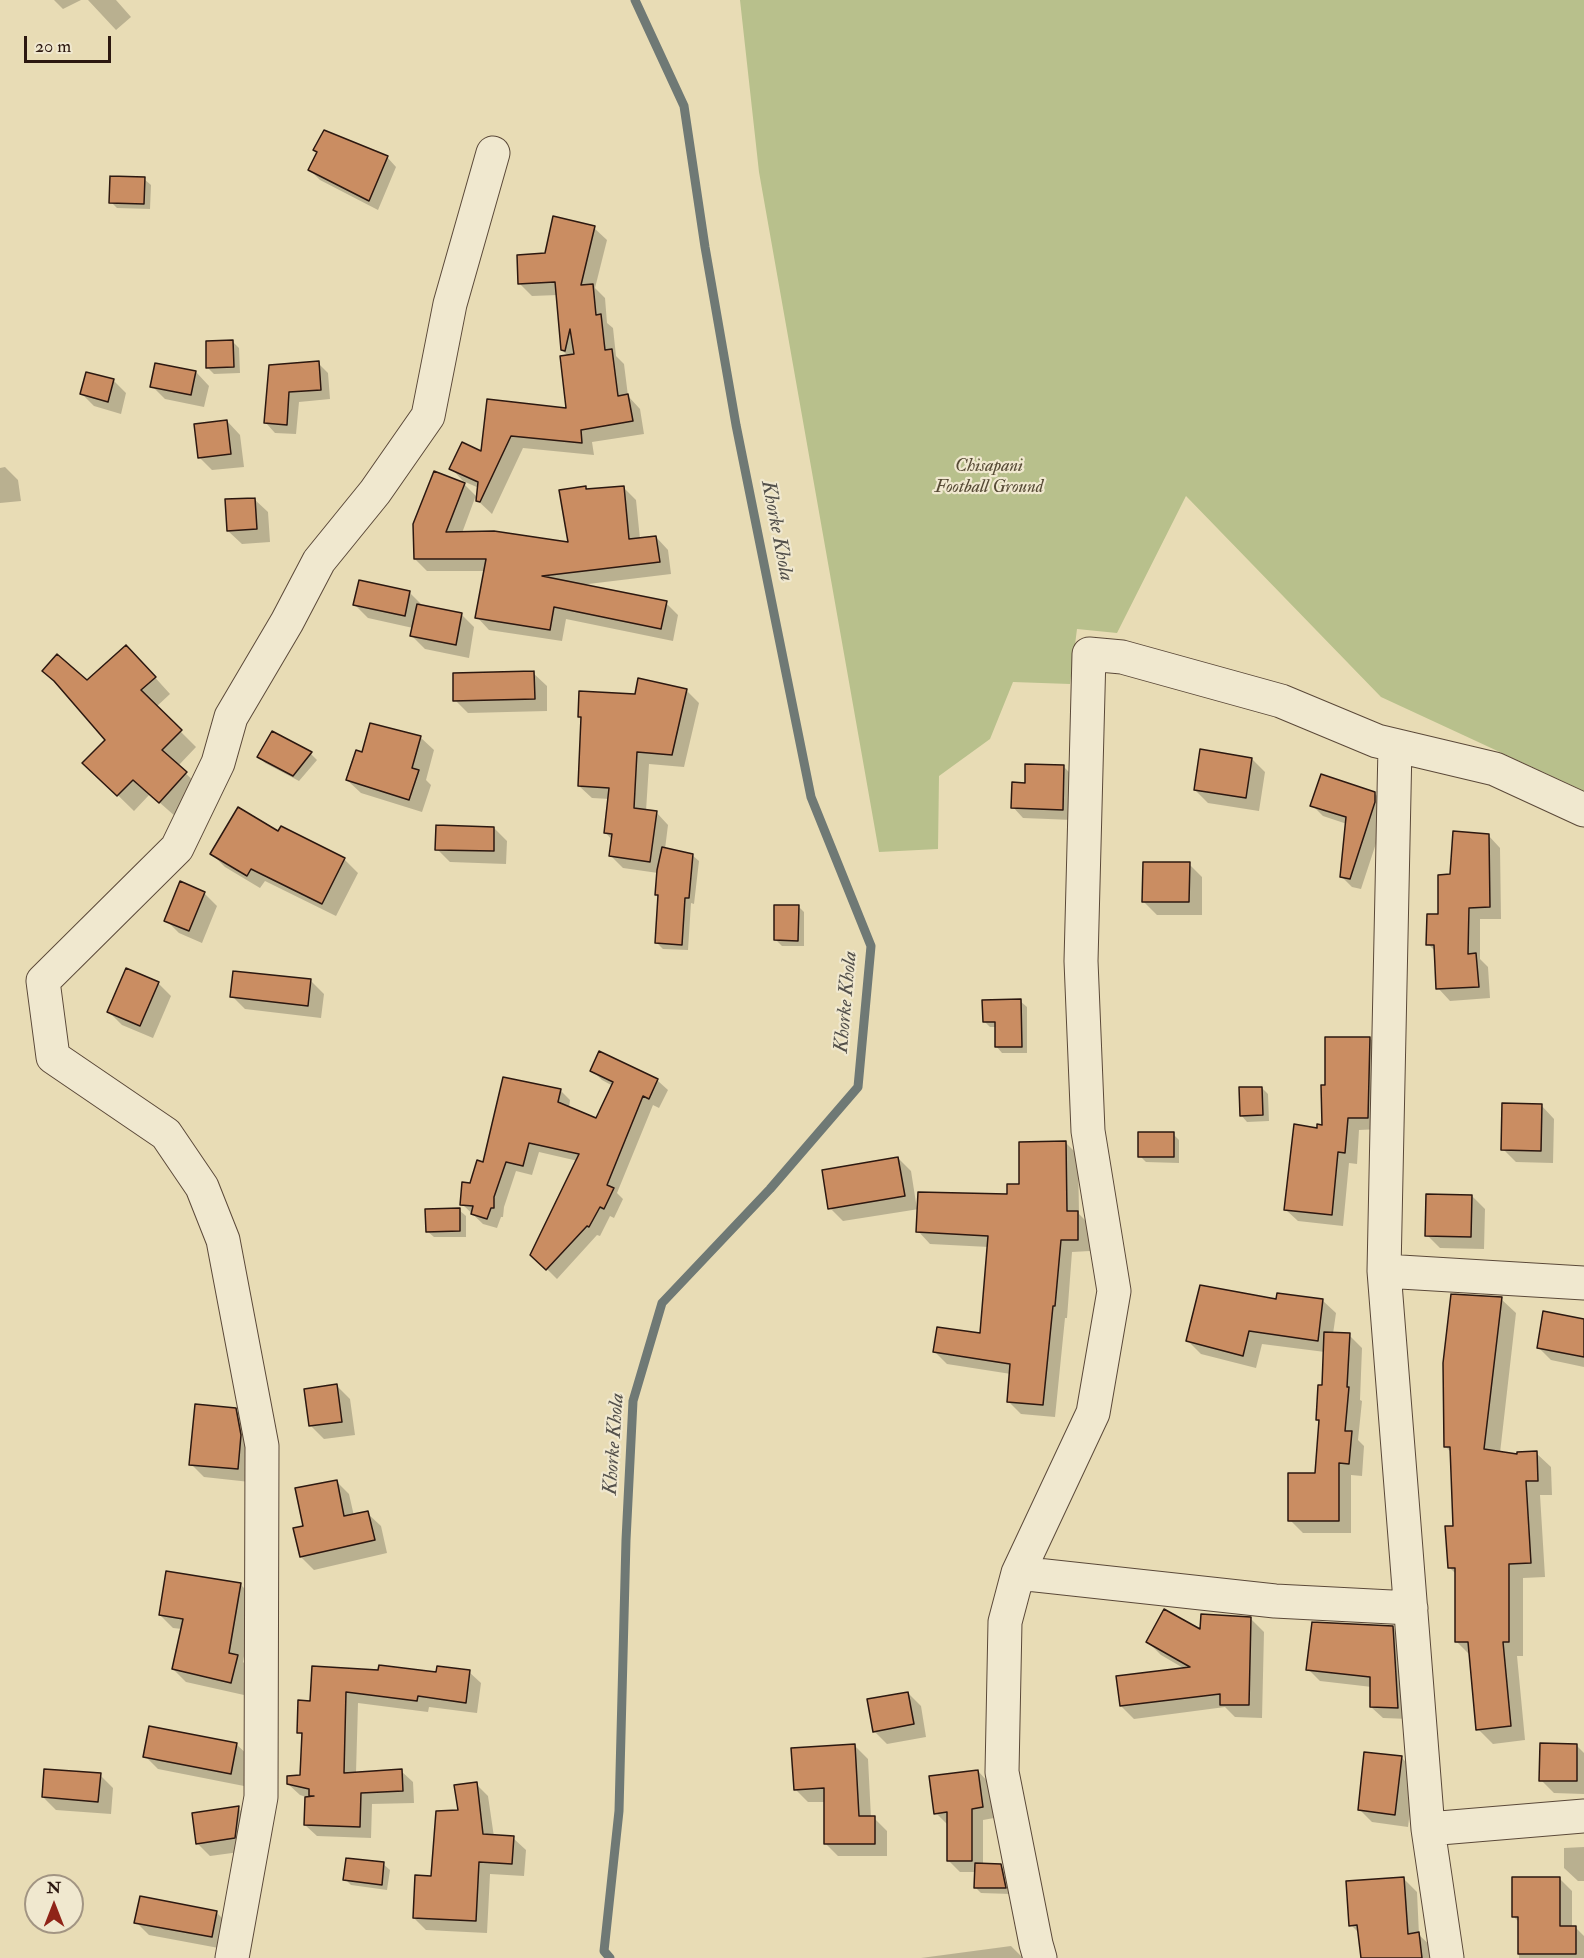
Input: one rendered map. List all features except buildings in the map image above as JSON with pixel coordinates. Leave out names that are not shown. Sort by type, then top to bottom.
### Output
[{"type":"street","points":[[232,1958],[261,1797],[262,1446],[223,1240],[202,1187],[166,1134],[53,1057],[43,981],[177,848],[218,763],[231,717],[319,561],[375,492],[428,416],[450,304],[493,153]]},
{"type":"street","points":[[1040,1958],[1002,1772],[1005,1622],[1018,1573],[1094,1413],[1113,1291],[1088,1131],[1081,961],[1089,654],[1122,657],[1281,701],[1321,716],[1348,730],[1395,746],[1495,769],[1584,810]]},
{"type":"street","points":[[1395,746],[1384,1270],[1428,1829],[1447,1958]]},
{"type":"street","points":[[1384,1270],[1584,1282]]},
{"type":"street","points":[[1018,1573],[1275,1601],[1411,1608]]},
{"type":"street","points":[[1428,1829],[1584,1816]]},
{"type":"green space","name":"Chisapani Football Ground","points":[[740,0],[1584,0],[1584,791],[1381,697],[1186,496],[1117,633],[1077,629],[1070,684],[1013,682],[990,739],[939,776],[938,849],[879,852],[759,172]]},
{"type":"waterway","name":"Khorke Khola","points":[[610,1958],[604,1951],[619,1811],[626,1540],[633,1401],[662,1303],[770,1189],[858,1087],[871,946],[811,797],[736,425],[705,247],[684,106],[635,0]]}]
